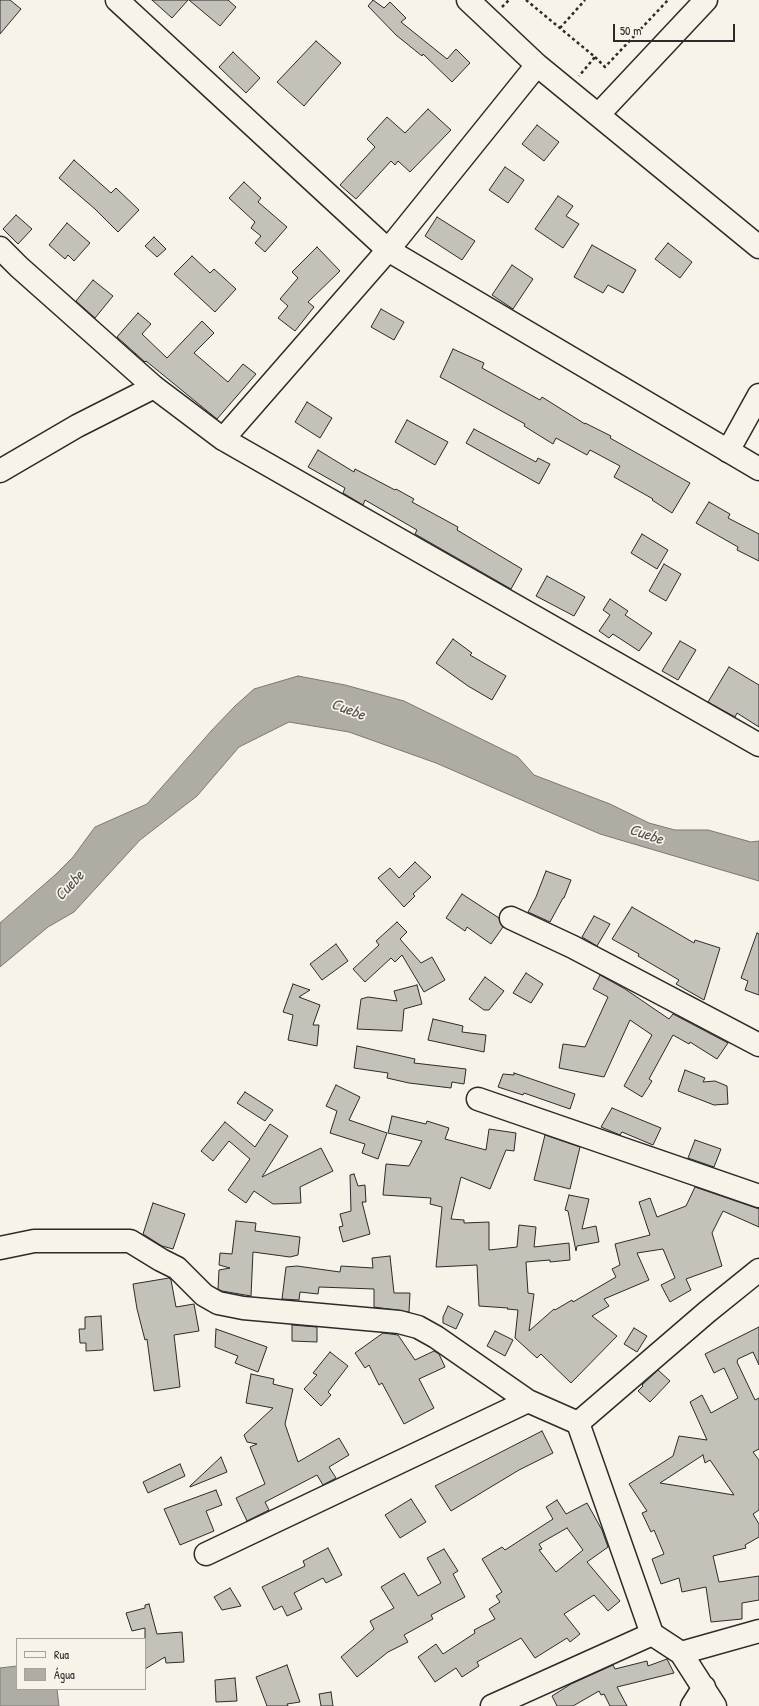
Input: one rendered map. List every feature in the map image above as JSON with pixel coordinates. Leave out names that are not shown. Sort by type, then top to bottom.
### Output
[{"type":"street","points":[[117,0],[388,250],[759,469]]},
{"type":"street","points":[[468,0],[537,65],[759,247]]},
{"type":"street","points":[[598,115],[706,0]]},
{"type":"street","points":[[223,439],[388,250],[537,65]]},
{"type":"street","points":[[0,248],[19,267],[154,388],[223,439],[759,745]]},
{"type":"street","points":[[0,471],[77,426],[154,388]]},
{"type":"street","points":[[728,451],[759,395]]},
{"type":"street","points":[[511,918],[573,946],[759,1045]]},
{"type":"street","points":[[478,1099],[759,1196]]},
{"type":"street","points":[[0,1248],[34,1241],[130,1241],[177,1268],[204,1294],[218,1303],[243,1308],[399,1322],[418,1327],[436,1337],[528,1401],[578,1423],[652,1634],[682,1653],[715,1706]]},
{"type":"street","points":[[578,1423],[707,1312],[759,1270]]},
{"type":"street","points":[[206,1554],[528,1401]]},
{"type":"street","points":[[682,1653],[759,1631]]},
{"type":"street","points":[[492,1706],[652,1634]]},
{"type":"street","points":[[692,1706],[704,1687]]},
{"type":"path","points":[[526,0],[606,67],[668,0]]},
{"type":"path","points":[[560,28],[585,0]]},
{"type":"path","points":[[567,90],[595,57]]},
{"type":"water","name":"Cuebe","points":[[298,676],[345,685],[404,701],[518,757],[534,775],[610,804],[649,823],[675,830],[708,830],[751,842],[759,841],[759,881],[600,834],[436,763],[349,732],[289,722],[239,747],[197,796],[140,840],[74,912],[48,927],[0,967],[0,923],[55,875],[73,857],[95,827],[147,804],[212,730],[254,689]]},
{"type":"water","points":[[16,1666],[16,1690],[57,1690],[59,1706],[0,1706],[0,1668]]},
{"type":"building","points":[[0,0],[10,0],[21,9],[0,34]]},
{"type":"building","points":[[152,0],[188,0],[172,18]]},
{"type":"building","points":[[189,0],[228,0],[236,7],[220,26]]},
{"type":"building","points":[[373,0],[384,8],[390,2],[406,18],[401,22],[447,59],[456,49],[470,63],[452,82],[423,54],[422,56],[396,35],[368,6]]},
{"type":"building","points":[[316,41],[341,63],[304,106],[277,82]]},
{"type":"building","points":[[233,52],[260,78],[246,93],[219,67]]},
{"type":"building","points":[[428,109],[451,130],[410,172],[398,161],[395,165],[391,161],[356,199],[340,185],[375,147],[367,139],[387,117],[405,133]]},
{"type":"building","points":[[537,125],[559,142],[544,161],[522,144]]},
{"type":"building","points":[[74,160],[111,193],[116,188],[139,210],[118,232],[95,209],[59,178]]},
{"type":"building","points":[[505,167],[524,180],[508,203],[489,190]]},
{"type":"building","points":[[244,182],[261,198],[258,202],[287,227],[265,252],[255,243],[261,236],[251,228],[255,222],[229,198]]},
{"type":"building","points":[[558,196],[573,206],[566,216],[579,224],[563,248],[535,229]]},
{"type":"building","points":[[16,215],[32,229],[18,244],[3,229]]},
{"type":"building","points":[[437,217],[475,241],[462,260],[425,236]]},
{"type":"building","points":[[67,223],[90,243],[74,261],[68,255],[65,259],[49,245]]},
{"type":"building","points":[[154,237],[166,249],[157,257],[145,246]]},
{"type":"building","points":[[668,243],[692,262],[680,278],[655,259]]},
{"type":"building","points":[[592,245],[636,270],[623,293],[608,285],[603,293],[574,277]]},
{"type":"building","points":[[317,247],[340,271],[308,302],[314,307],[295,331],[278,318],[288,306],[280,299],[298,278],[292,272]]},
{"type":"building","points":[[192,256],[210,273],[214,269],[236,289],[215,312],[174,274]]},
{"type":"building","points":[[512,265],[533,279],[513,309],[492,295]]},
{"type":"building","points":[[93,280],[113,296],[95,318],[76,301]]},
{"type":"building","points":[[381,309],[404,322],[394,340],[371,327]]},
{"type":"building","points":[[138,313],[151,324],[142,334],[167,358],[202,321],[214,333],[194,353],[228,382],[243,364],[256,374],[217,419],[146,361],[145,362],[117,337]]},
{"type":"building","points":[[453,349],[484,363],[482,368],[540,400],[542,397],[585,424],[611,436],[610,438],[690,483],[672,513],[652,500],[653,499],[614,477],[620,466],[590,450],[587,455],[556,438],[553,444],[524,426],[525,424],[440,377]]},
{"type":"building","points":[[307,402],[332,418],[320,438],[295,422]]},
{"type":"building","points":[[407,420],[448,442],[435,465],[395,442]]},
{"type":"building","points":[[474,429],[536,462],[538,458],[550,464],[539,484],[466,443]]},
{"type":"building","points":[[318,450],[354,472],[355,469],[414,499],[412,502],[458,527],[457,530],[522,569],[511,589],[415,534],[417,530],[365,500],[363,505],[343,493],[345,488],[308,467]]},
{"type":"building","points":[[709,502],[730,514],[728,518],[759,534],[759,561],[737,550],[738,547],[696,523]]},
{"type":"building","points":[[642,534],[668,550],[657,569],[631,553]]},
{"type":"building","points":[[664,564],[681,574],[666,601],[649,591]]},
{"type":"building","points":[[547,576],[585,597],[574,616],[536,596]]},
{"type":"building","points":[[610,599],[628,611],[625,615],[652,633],[639,651],[613,634],[609,638],[599,631],[610,615],[603,610]]},
{"type":"building","points":[[453,639],[472,653],[470,655],[506,676],[492,700],[468,686],[436,663]]},
{"type":"building","points":[[680,641],[696,650],[678,680],[662,671]]},
{"type":"building","points":[[729,667],[759,685],[759,727],[737,713],[735,717],[708,702]]},
{"type":"building","points":[[415,862],[431,877],[413,894],[415,896],[404,907],[378,878],[390,868],[399,878]]},
{"type":"building","points":[[546,871],[571,880],[564,898],[550,922],[528,912],[536,897]]},
{"type":"building","points":[[462,894],[499,918],[503,927],[491,944],[467,927],[465,931],[446,918]]},
{"type":"building","points":[[632,907],[694,943],[695,940],[720,948],[704,1000],[676,984],[679,980],[638,956],[639,954],[612,939]]},
{"type":"building","points":[[594,916],[610,924],[597,946],[582,937]]},
{"type":"building","points":[[397,922],[407,932],[400,939],[421,963],[432,957],[445,980],[424,992],[402,955],[395,962],[391,958],[365,982],[353,969],[379,945],[376,941]]},
{"type":"building","points":[[757,933],[759,934],[759,995],[745,990],[748,981],[741,978]]},
{"type":"building","points":[[336,944],[348,961],[322,980],[310,964]]},
{"type":"building","points":[[526,973],[543,984],[531,1003],[513,993]]},
{"type":"building","points":[[600,975],[625,989],[669,1019],[673,1014],[728,1043],[717,1059],[690,1042],[689,1044],[673,1035],[649,1079],[652,1081],[642,1097],[624,1086],[652,1035],[630,1020],[604,1077],[559,1068],[563,1044],[585,1047],[608,997],[593,989]]},
{"type":"building","points":[[485,977],[504,991],[489,1010],[484,1010],[469,999]]},
{"type":"building","points":[[293,984],[310,990],[299,997],[320,1005],[313,1025],[319,1025],[317,1046],[288,1040],[293,1015],[283,1012]]},
{"type":"building","points":[[417,985],[422,1004],[404,1009],[402,1031],[357,1029],[361,999],[368,997],[397,1001],[394,991]]},
{"type":"building","points":[[433,1019],[463,1026],[462,1032],[486,1035],[484,1052],[428,1040]]},
{"type":"building","points":[[357,1046],[415,1059],[414,1063],[466,1069],[464,1084],[452,1082],[451,1088],[409,1083],[387,1078],[388,1073],[354,1068]]},
{"type":"building","points":[[685,1070],[705,1078],[703,1082],[715,1081],[727,1086],[728,1104],[714,1105],[678,1091]]},
{"type":"building","points":[[514,1073],[575,1094],[570,1109],[524,1093],[523,1095],[498,1087],[503,1074],[514,1075]]},
{"type":"building","points":[[336,1085],[360,1097],[349,1120],[387,1133],[378,1159],[362,1153],[365,1144],[330,1133],[337,1111],[326,1106]]},
{"type":"building","points":[[245,1092],[273,1110],[265,1121],[237,1103]]},
{"type":"building","points":[[612,1108],[661,1128],[653,1145],[622,1132],[620,1135],[601,1127]]},
{"type":"building","points":[[392,1116],[426,1124],[427,1121],[449,1128],[445,1139],[486,1150],[489,1129],[516,1133],[514,1151],[506,1150],[490,1189],[461,1177],[451,1219],[464,1220],[464,1223],[489,1222],[489,1250],[517,1247],[519,1225],[536,1227],[534,1247],[569,1243],[570,1260],[526,1262],[528,1293],[534,1294],[529,1331],[554,1309],[555,1310],[572,1300],[573,1302],[616,1277],[612,1269],[620,1265],[615,1244],[650,1235],[639,1202],[650,1198],[657,1217],[686,1206],[695,1187],[759,1209],[759,1227],[723,1211],[712,1233],[722,1266],[686,1279],[691,1290],[670,1302],[661,1285],[675,1278],[663,1249],[637,1253],[649,1280],[604,1299],[609,1306],[592,1316],[617,1336],[571,1383],[541,1354],[537,1358],[515,1338],[518,1310],[479,1306],[477,1265],[436,1267],[442,1207],[430,1204],[431,1198],[383,1195],[386,1164],[409,1166],[422,1141],[388,1133]]},
{"type":"building","points":[[225,1122],[255,1147],[270,1124],[288,1136],[262,1177],[321,1148],[333,1171],[300,1187],[301,1203],[273,1204],[254,1191],[246,1203],[228,1190],[250,1159],[229,1141],[213,1161],[201,1151]]},
{"type":"building","points":[[545,1135],[580,1147],[570,1189],[534,1180]]},
{"type":"building","points":[[695,1140],[721,1149],[714,1167],[688,1158]]},
{"type":"building","points":[[354,1174],[358,1186],[365,1185],[366,1202],[362,1202],[370,1234],[343,1242],[339,1227],[343,1226],[340,1214],[351,1211],[350,1175]]},
{"type":"building","points":[[569,1195],[589,1199],[582,1229],[596,1226],[599,1242],[577,1246],[576,1251],[568,1211],[565,1210]]},
{"type":"building","points":[[153,1203],[185,1214],[173,1249],[162,1246],[143,1234]]},
{"type":"building","points":[[236,1221],[256,1223],[255,1231],[300,1237],[298,1255],[290,1257],[253,1252],[251,1296],[218,1289],[219,1270],[230,1268],[219,1265],[220,1253],[232,1254]]},
{"type":"building","points":[[390,1256],[394,1293],[410,1293],[409,1312],[374,1307],[374,1289],[319,1287],[318,1294],[300,1292],[299,1300],[282,1299],[286,1267],[297,1266],[340,1272],[341,1266],[373,1268],[372,1258]]},
{"type":"building","points":[[169,1278],[171,1280],[176,1307],[194,1304],[199,1331],[174,1335],[180,1387],[154,1391],[147,1339],[145,1340],[137,1309],[133,1284]]},
{"type":"building","points":[[448,1306],[463,1314],[456,1329],[443,1323],[443,1317]]},
{"type":"building","points":[[101,1316],[103,1350],[86,1351],[86,1343],[80,1343],[79,1329],[85,1329],[85,1317]]},
{"type":"building","points":[[292,1325],[317,1327],[317,1342],[292,1341]]},
{"type":"building","points":[[759,1327],[759,1365],[753,1352],[738,1359],[737,1362],[755,1400],[759,1398],[759,1449],[753,1452],[759,1460],[759,1510],[753,1514],[759,1524],[759,1537],[745,1545],[746,1548],[713,1556],[719,1582],[759,1576],[759,1600],[742,1603],[742,1619],[711,1622],[706,1587],[682,1592],[679,1578],[661,1584],[652,1559],[664,1554],[654,1530],[651,1532],[642,1513],[647,1511],[629,1484],[673,1456],[679,1436],[707,1440],[690,1402],[702,1395],[711,1413],[738,1398],[724,1368],[714,1373],[705,1354]],"holes":[[[703,1455],[705,1463],[710,1460],[734,1495],[660,1483]]]},
{"type":"building","points":[[634,1328],[647,1336],[637,1352],[624,1344]]},
{"type":"building","points":[[216,1329],[267,1347],[258,1372],[235,1363],[238,1356],[215,1347]]},
{"type":"building","points":[[495,1331],[513,1340],[505,1356],[487,1346]]},
{"type":"building","points":[[383,1333],[398,1335],[415,1360],[434,1351],[439,1354],[445,1367],[419,1379],[434,1408],[404,1424],[382,1383],[379,1385],[369,1365],[365,1368],[355,1353]]},
{"type":"building","points":[[330,1352],[348,1366],[328,1392],[331,1395],[321,1406],[304,1389],[317,1375],[313,1373]]},
{"type":"building","points":[[658,1370],[670,1381],[650,1402],[638,1391],[643,1386],[642,1385]]},
{"type":"building","points":[[251,1374],[274,1379],[273,1384],[293,1389],[285,1424],[298,1462],[339,1438],[349,1455],[329,1467],[336,1478],[323,1485],[317,1475],[265,1502],[269,1510],[247,1521],[236,1498],[265,1484],[250,1447],[257,1444],[247,1442],[244,1435],[273,1408],[246,1403]]},
{"type":"building","points":[[542,1431],[553,1453],[519,1470],[451,1511],[435,1486]]},
{"type":"building","points":[[221,1457],[227,1472],[190,1487],[190,1486]]},
{"type":"building","points":[[180,1464],[185,1476],[148,1493],[143,1482]]},
{"type":"building","points":[[216,1490],[222,1505],[206,1511],[214,1531],[180,1545],[164,1509]]},
{"type":"building","points":[[411,1499],[426,1522],[400,1538],[385,1515]]},
{"type":"building","points":[[557,1500],[566,1514],[587,1503],[602,1530],[608,1547],[587,1562],[620,1601],[608,1611],[594,1595],[564,1614],[580,1634],[570,1642],[567,1638],[535,1658],[521,1638],[477,1662],[479,1666],[462,1677],[456,1668],[435,1682],[418,1657],[436,1644],[443,1654],[475,1633],[474,1630],[495,1619],[489,1609],[500,1602],[496,1596],[502,1592],[482,1559],[502,1547],[505,1550],[553,1519],[546,1507]],"holes":[[[567,1528],[583,1550],[556,1572],[539,1550],[542,1549],[539,1544]]]},
{"type":"building","points":[[328,1548],[342,1575],[326,1583],[323,1578],[294,1593],[302,1609],[287,1616],[282,1606],[274,1610],[262,1587],[305,1566],[303,1561]]},
{"type":"building","points":[[444,1549],[458,1571],[453,1574],[465,1597],[431,1615],[433,1619],[404,1635],[408,1642],[388,1652],[357,1677],[341,1657],[374,1629],[370,1621],[394,1608],[381,1587],[404,1573],[418,1596],[441,1583],[427,1558]]},
{"type":"building","points":[[230,1588],[241,1606],[222,1610],[214,1597]]},
{"type":"building","points":[[149,1604],[157,1634],[182,1632],[184,1662],[166,1663],[165,1657],[146,1668],[145,1628],[132,1631],[126,1613],[145,1608],[145,1605]]},
{"type":"building","points":[[667,1659],[674,1673],[617,1687],[627,1706],[610,1706],[604,1694],[601,1695],[599,1691],[573,1706],[557,1706],[552,1696],[571,1684],[613,1665],[615,1669],[647,1661],[648,1666]]},
{"type":"building","points":[[287,1665],[300,1702],[287,1704],[288,1706],[267,1706],[256,1677]]},
{"type":"building","points":[[235,1678],[237,1701],[216,1702],[215,1680]]},
{"type":"building","points":[[331,1692],[333,1706],[321,1706],[319,1694]]}]
